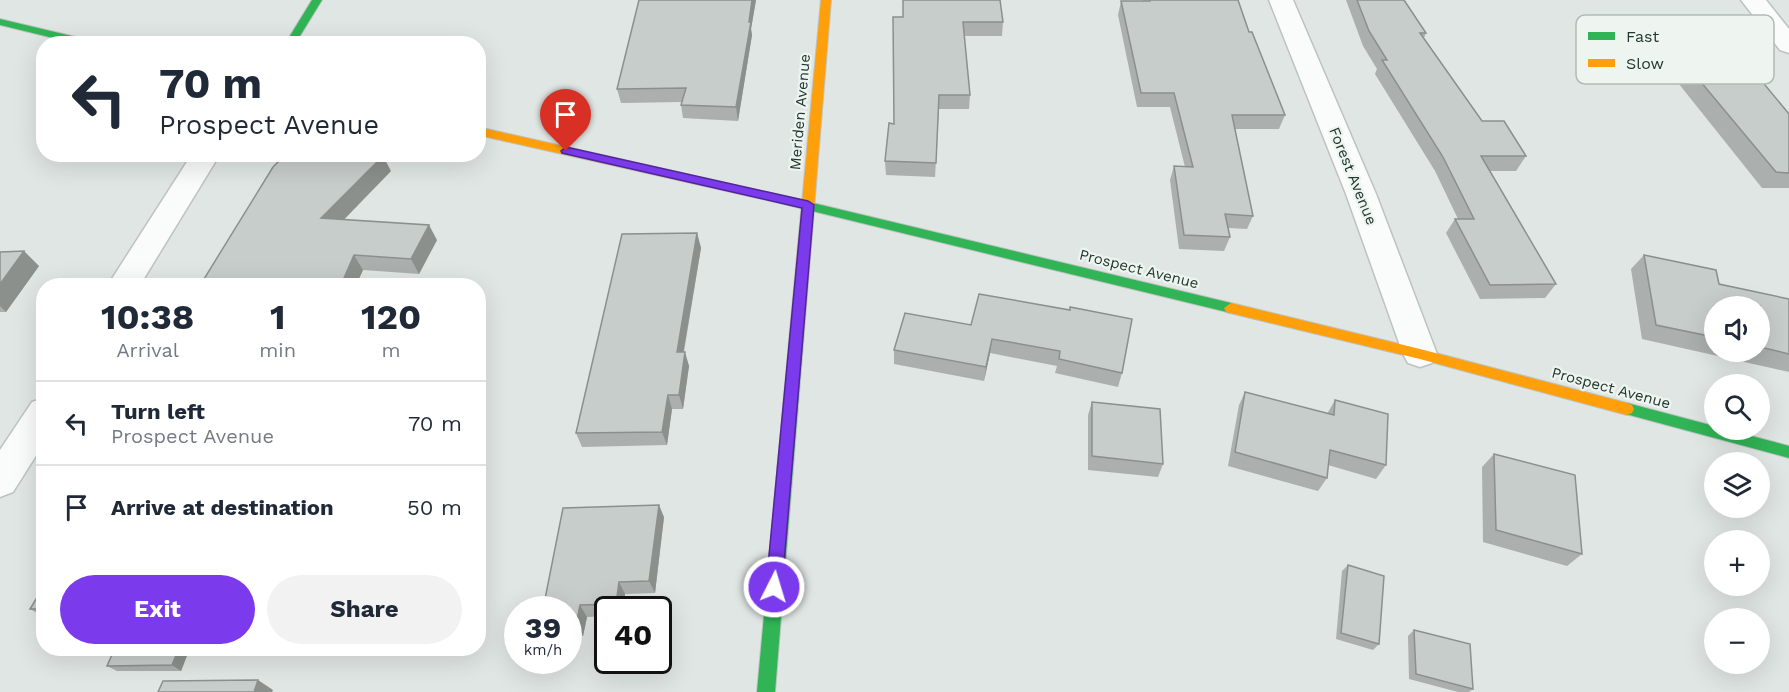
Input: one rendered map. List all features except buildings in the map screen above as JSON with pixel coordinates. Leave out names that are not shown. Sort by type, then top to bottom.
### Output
[{"type":"street","points":[[295,36],[317,0]]},
{"type":"street","name":"Meriden Avenue","points":[[766,692],[826,0]]},
{"type":"street","name":"Forest Avenue","points":[[1281,0],[1361,194],[1420,354]]},
{"type":"street","points":[[1753,0],[1765,15]]},
{"type":"street","points":[[0,22],[59,36]]},
{"type":"street","points":[[1774,26],[1789,45]]},
{"type":"street","name":"Prospect Avenue","points":[[486,133],[808,205],[1420,354],[1789,452]]},
{"type":"street","points":[[128,278],[201,162]]},
{"type":"street","points":[[0,482],[36,425]]},
{"type":"traffic: fast","points":[[295,36],[317,0]]},
{"type":"traffic: fast","points":[[0,22],[59,36]]},
{"type":"traffic: fast","points":[[771,197],[1231,308]]},
{"type":"traffic: fast","points":[[766,692],[797,331]]},
{"type":"traffic: fast","points":[[1627,409],[1789,452]]},
{"type":"traffic: slow","points":[[797,331],[826,0]]},
{"type":"traffic: slow","points":[[486,133],[771,197]]},
{"type":"traffic: slow","points":[[1231,308],[1420,354],[1627,409]]},
{"type":"route","points":[[566,151],[808,205],[774,587]]}]
